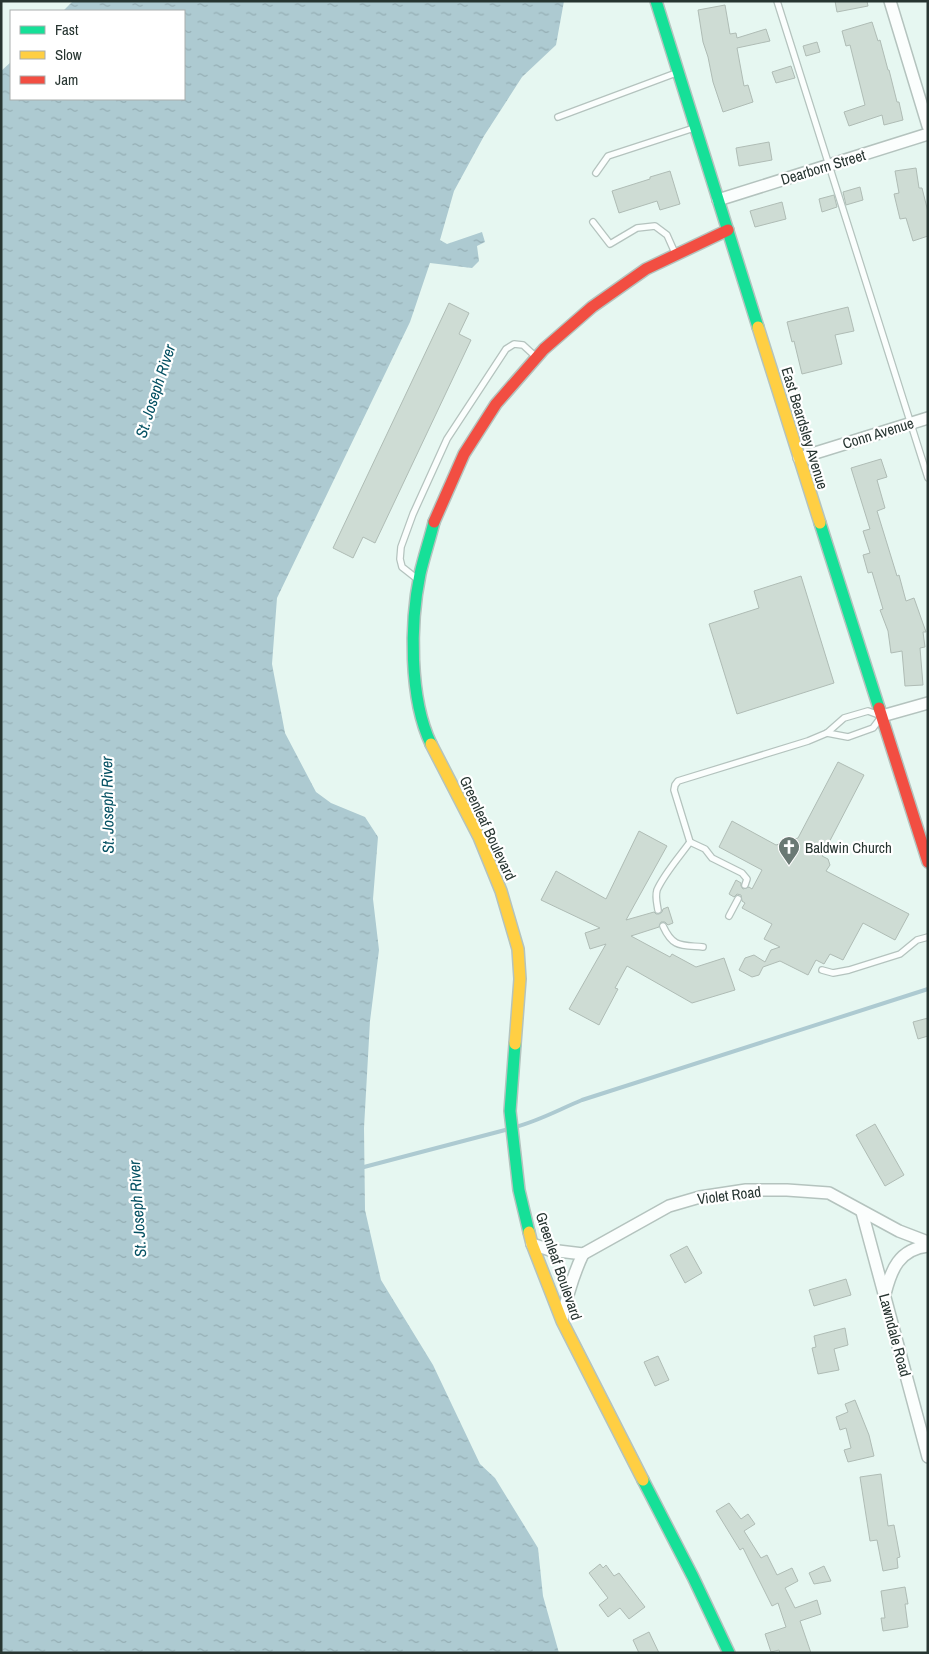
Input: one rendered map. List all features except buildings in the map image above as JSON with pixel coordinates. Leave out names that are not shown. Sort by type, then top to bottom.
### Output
[{"type":"street","name":"East Beardsley Avenue","points":[[656,1],[928,862]]},
{"type":"street","points":[[890,1],[928,126]]},
{"type":"street","name":"Dearborn Street","points":[[718,200],[928,134]]},
{"type":"street","name":"Greenleaf Boulevard","points":[[728,230],[646,269],[592,307],[544,349],[496,404],[464,454],[435,519],[419,580],[414,627],[414,681],[423,727],[479,837],[501,891],[518,949],[520,979],[510,1111],[519,1190],[532,1244],[562,1321],[693,1577],[728,1653]]},
{"type":"street","name":"Conn Avenue","points":[[799,458],[928,418]]},
{"type":"street","points":[[882,716],[928,703]]},
{"type":"street","name":"Violet Road","points":[[584,1254],[669,1206],[700,1197],[746,1190],[828,1193],[898,1231],[928,1242]]},
{"type":"street","name":"Lawndale Road","points":[[862,1212],[928,1457]]},
{"type":"street","points":[[532,1244],[550,1250],[584,1254],[567,1293],[562,1321]]},
{"type":"street","points":[[884,1296],[891,1272],[903,1256],[920,1247],[928,1246]]},
{"type":"lane","points":[[777,1],[928,478]]},
{"type":"lane","points":[[558,117],[678,73]]},
{"type":"lane","points":[[596,173],[608,156],[696,128]]},
{"type":"lane","points":[[593,222],[610,244],[637,228],[655,226],[667,235],[676,255]]},
{"type":"lane","points":[[419,580],[402,567],[400,559],[401,546],[413,514],[447,439],[506,349],[514,344],[523,345],[536,358]]},
{"type":"lane","points":[[745,885],[747,879],[742,873],[712,858],[705,849],[690,842],[674,790],[675,784],[678,781],[808,741],[827,733],[844,718],[868,711],[882,716],[874,728],[848,737],[827,733]]},
{"type":"lane","points":[[658,910],[657,890],[690,842]]},
{"type":"lane","points":[[729,916],[738,899]]},
{"type":"lane","points":[[663,926],[668,936],[678,945],[703,947]]},
{"type":"lane","points":[[822,970],[832,973],[849,970],[900,954],[917,940],[928,937]]},
{"type":"water","name":"St. Joseph River","points":[[73,1],[564,1],[556,45],[522,77],[484,136],[454,191],[440,240],[447,244],[482,232],[485,242],[477,246],[479,261],[472,268],[430,263],[410,322],[277,598],[272,664],[285,733],[316,792],[331,803],[365,817],[378,837],[373,899],[379,950],[370,1021],[364,1128],[365,1210],[381,1280],[433,1365],[480,1464],[495,1478],[538,1548],[543,1596],[559,1653],[1,1653],[1,71],[10,63],[10,100],[185,100],[185,10],[64,10]]},
{"type":"waterway","points":[[515,1127],[582,1100],[928,989]]},
{"type":"waterway","points":[[364,1167],[509,1129]]},
{"type":"traffic: fast","points":[[656,1],[758,327]]},
{"type":"traffic: fast","points":[[431,744],[424,725],[415,683],[413,637],[420,574],[434,522]]},
{"type":"traffic: fast","points":[[820,523],[879,708]]},
{"type":"traffic: fast","points":[[515,1044],[510,1111],[519,1190],[529,1232]]},
{"type":"traffic: fast","points":[[643,1480],[693,1577],[729,1653]]},
{"type":"traffic: slow","points":[[758,327],[820,523]]},
{"type":"traffic: slow","points":[[431,744],[479,837],[501,891],[518,949],[520,979],[515,1044]]},
{"type":"traffic: slow","points":[[529,1232],[562,1321],[643,1480]]},
{"type":"traffic: jam","points":[[434,522],[464,454],[496,404],[544,349],[592,307],[646,269],[728,230]]},
{"type":"traffic: jam","points":[[879,708],[928,862]]},
{"type":"place","name":"Baldwin Church","points":[[789,866]]}]
